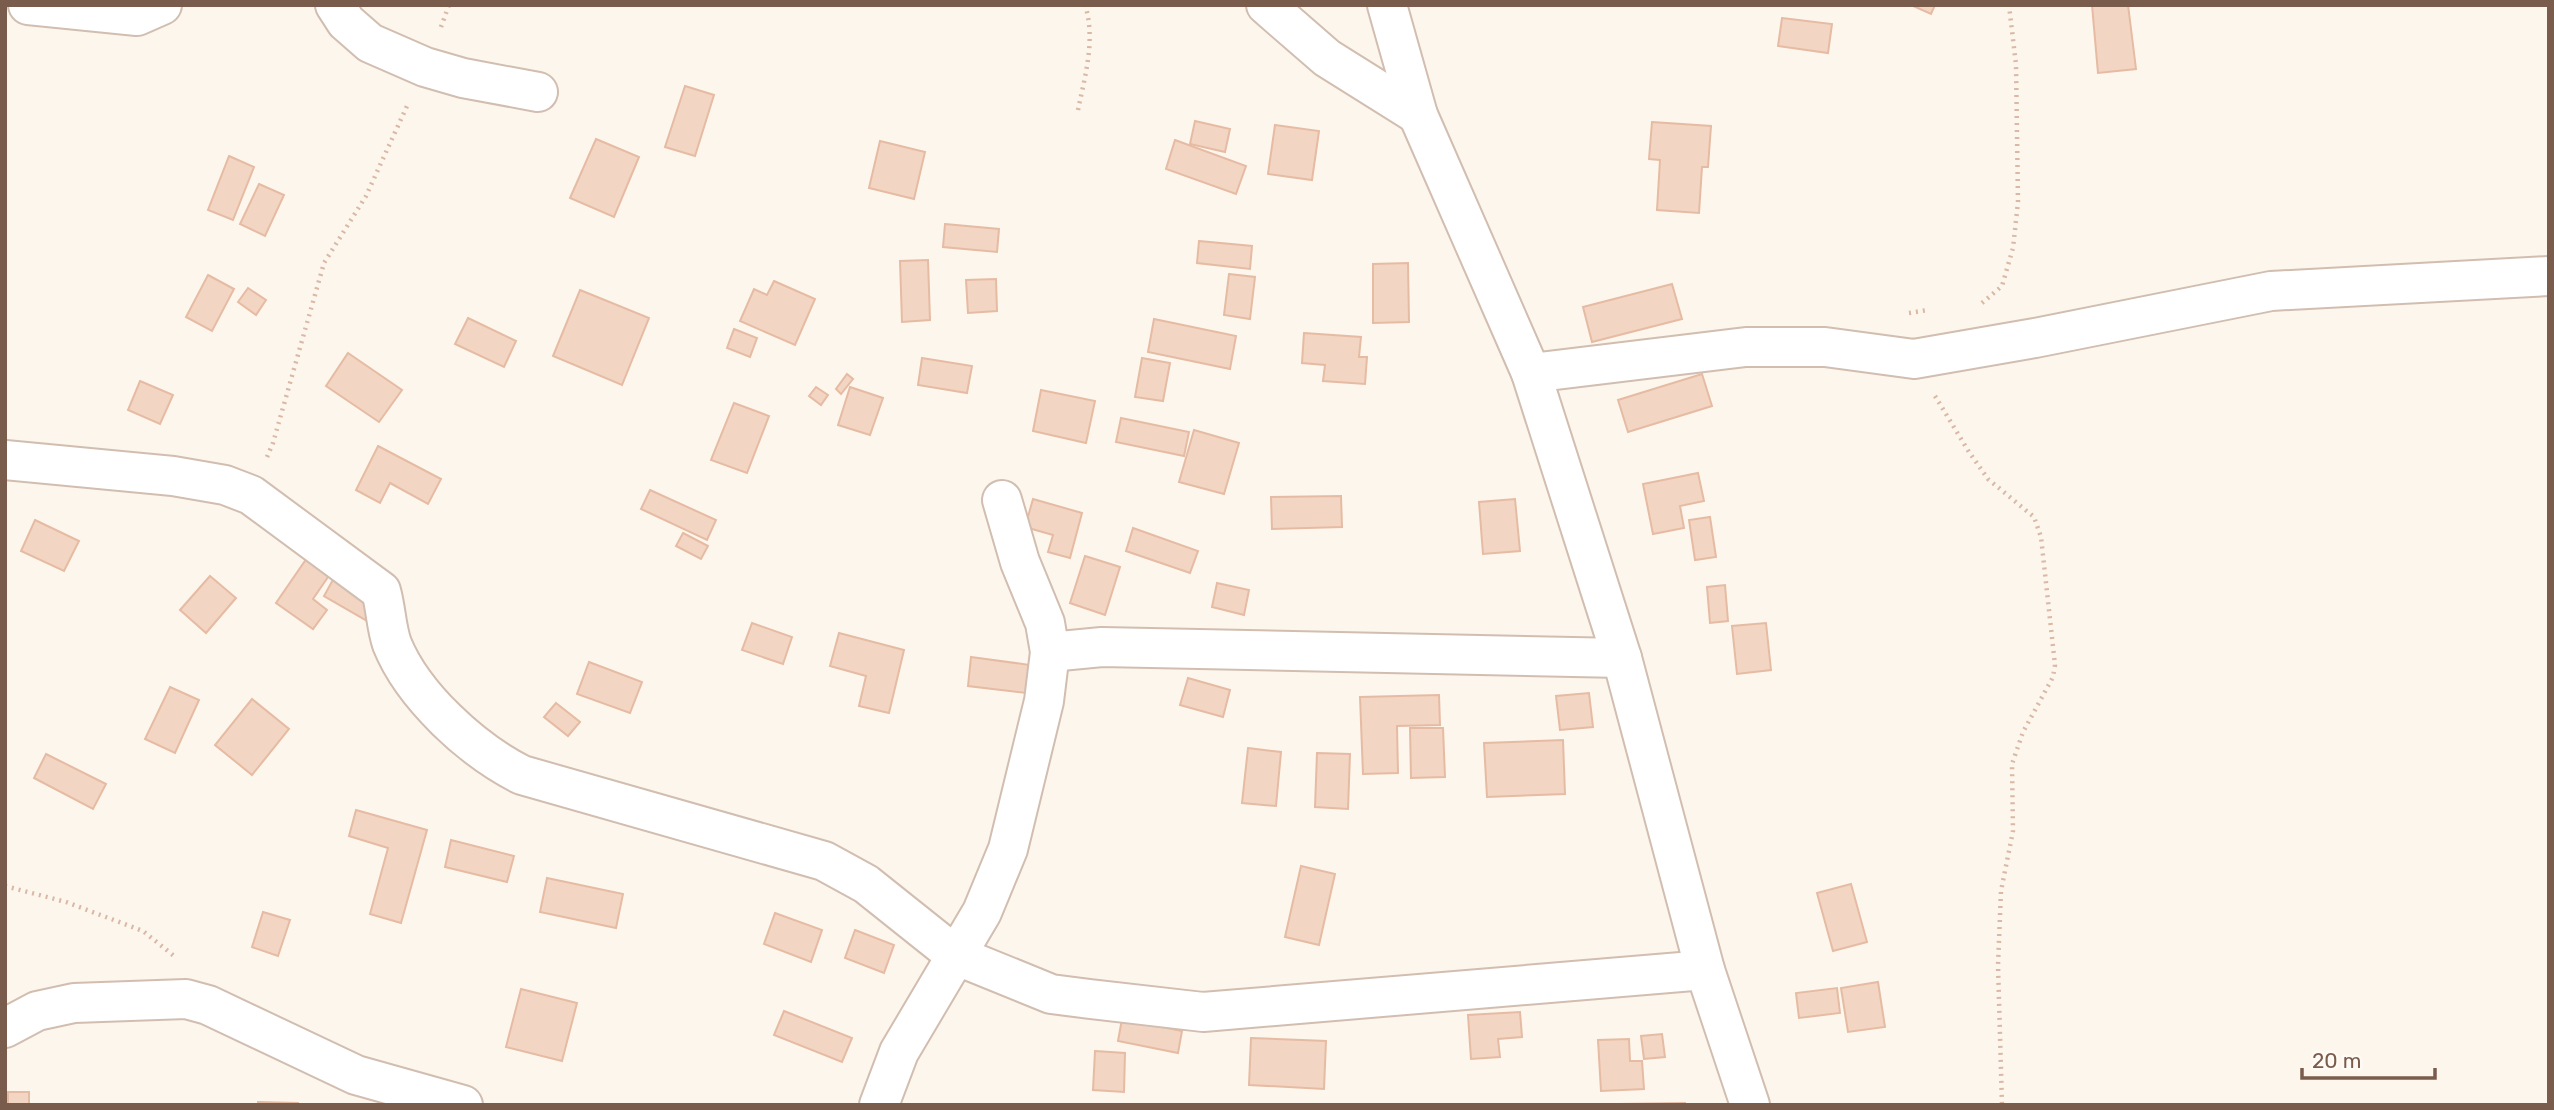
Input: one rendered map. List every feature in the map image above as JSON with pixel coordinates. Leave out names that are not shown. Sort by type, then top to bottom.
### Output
[{"type":"street","points":[[28,5],[137,16],[162,5]]},
{"type":"street","points":[[335,5],[346,22],[370,43],[425,67],[463,78],[538,92]]},
{"type":"street","points":[[1266,5],[1327,58],[1418,115]]},
{"type":"street","points":[[1387,5],[1418,115],[1531,373],[1622,658],[1705,970],[1750,1105]]},
{"type":"street","points":[[1531,373],[1746,347],[1825,347],[1914,359],[2271,291],[2549,276]]},
{"type":"street","points":[[5,460],[173,476],[225,485],[251,495],[381,591],[390,640],[409,679],[449,721],[498,763],[522,775],[824,861],[866,884],[955,956],[1051,994],[1202,1012],[1705,970]]},
{"type":"street","points":[[879,1105],[899,1052],[982,912],[1008,849],[1044,701],[1050,653],[1045,623],[1020,562],[1002,500]]},
{"type":"street","points":[[1050,653],[1102,647],[1622,658]]},
{"type":"street","points":[[5,1028],[37,1011],[74,1003],[186,999],[208,1005],[354,1090],[463,1105]]},
{"type":"path","points":[[225,485],[250,473],[266,459],[273,443],[324,262],[366,196],[425,67],[449,5]]},
{"type":"path","points":[[1078,110],[1088,61],[1091,23],[1085,5]]},
{"type":"path","points":[[1971,304],[1982,303],[2002,286],[2013,248],[2018,202],[2016,65],[2009,5]]},
{"type":"path","points":[[1903,314],[1938,309]]},
{"type":"path","points":[[1914,359],[1988,479],[2034,517],[2041,537],[2055,665],[2053,677],[2023,732],[2012,764],[2013,831],[2001,891],[1998,965],[2002,1105]]},
{"type":"path","points":[[5,886],[66,902],[144,931],[182,963],[208,1005]]},
{"type":"building","points":[[1911,5],[1935,5],[1931,14]]},
{"type":"building","points":[[2092,5],[2128,5],[2136,69],[2098,73]]},
{"type":"building","points":[[1782,18],[1832,24],[1828,53],[1778,46]]},
{"type":"building","points":[[685,86],[714,95],[695,156],[665,147]]},
{"type":"building","points":[[1195,121],[1230,129],[1225,152],[1190,144]]},
{"type":"building","points":[[1652,122],[1711,126],[1708,167],[1702,167],[1699,213],[1657,210],[1660,160],[1649,159]]},
{"type":"building","points":[[1275,125],[1319,131],[1312,180],[1268,174]]},
{"type":"building","points":[[596,139],[639,157],[614,217],[570,198]]},
{"type":"building","points":[[1175,140],[1246,166],[1236,194],[1166,169]]},
{"type":"building","points":[[880,141],[925,152],[914,199],[869,188]]},
{"type":"building","points":[[229,156],[254,167],[233,220],[208,210]]},
{"type":"building","points":[[259,184],[284,195],[265,236],[240,224]]},
{"type":"building","points":[[945,224],[999,229],[997,252],[943,247]]},
{"type":"building","points":[[1199,241],[1252,246],[1250,269],[1197,263]]},
{"type":"building","points":[[928,260],[930,320],[902,322],[900,261]]},
{"type":"building","points":[[1408,263],[1409,322],[1373,323],[1373,264]]},
{"type":"building","points":[[1229,274],[1255,277],[1250,319],[1224,315]]},
{"type":"building","points":[[208,275],[234,289],[212,331],[186,317]]},
{"type":"building","points":[[996,279],[997,311],[968,313],[966,280]]},
{"type":"building","points":[[774,281],[815,299],[795,345],[740,321],[754,289],[767,295]]},
{"type":"building","points":[[1672,284],[1682,319],[1592,342],[1583,307]]},
{"type":"building","points":[[248,288],[266,300],[256,315],[238,302]]},
{"type":"building","points":[[580,290],[649,318],[622,385],[553,356]]},
{"type":"building","points":[[468,318],[516,341],[504,367],[455,344]]},
{"type":"building","points":[[1154,319],[1236,336],[1230,369],[1148,352]]},
{"type":"building","points":[[734,329],[757,338],[750,357],[727,348]]},
{"type":"building","points":[[1304,333],[1361,337],[1359,357],[1367,357],[1365,384],[1323,381],[1325,365],[1302,363]]},
{"type":"building","points":[[348,353],[402,390],[379,422],[326,386]]},
{"type":"building","points":[[922,358],[972,366],[967,393],[918,385]]},
{"type":"building","points":[[1142,358],[1170,363],[1163,401],[1135,397]]},
{"type":"building","points":[[847,374],[853,379],[841,394],[836,389]]},
{"type":"building","points":[[1702,374],[1712,406],[1628,432],[1618,400]]},
{"type":"building","points":[[140,381],[173,395],[160,424],[128,410]]},
{"type":"building","points":[[816,387],[828,395],[821,405],[809,396]]},
{"type":"building","points":[[850,387],[883,398],[870,435],[838,425]]},
{"type":"building","points":[[1041,390],[1095,401],[1086,443],[1033,431]]},
{"type":"building","points":[[734,403],[769,416],[747,473],[711,460]]},
{"type":"building","points":[[1121,418],[1189,432],[1184,456],[1116,442]]},
{"type":"building","points":[[1194,430],[1239,443],[1224,494],[1179,482]]},
{"type":"building","points":[[378,446],[441,479],[428,504],[390,483],[380,503],[356,490]]},
{"type":"building","points":[[1698,473],[1704,501],[1680,506],[1684,528],[1653,534],[1643,484]]},
{"type":"building","points":[[650,490],[716,520],[707,540],[641,509]]},
{"type":"building","points":[[1341,496],[1342,527],[1272,529],[1271,497]]},
{"type":"building","points":[[1033,499],[1082,513],[1070,558],[1048,552],[1053,535],[1025,527]]},
{"type":"building","points":[[1515,499],[1520,551],[1483,554],[1479,502]]},
{"type":"building","points":[[1710,517],[1716,557],[1695,560],[1689,520]]},
{"type":"building","points":[[35,520],[79,541],[64,571],[21,551]]},
{"type":"building","points":[[1133,528],[1198,551],[1190,573],[1126,551]]},
{"type":"building","points":[[683,533],[708,546],[701,559],[676,546]]},
{"type":"building","points":[[1085,556],[1120,567],[1105,615],[1070,603]]},
{"type":"building","points":[[307,558],[330,574],[313,599],[327,610],[313,629],[276,603]]},
{"type":"building","points":[[210,576],[236,598],[206,633],[180,610]]},
{"type":"building","points":[[335,576],[380,601],[369,622],[324,596]]},
{"type":"building","points":[[1217,583],[1249,590],[1244,615],[1212,607]]},
{"type":"building","points":[[1725,585],[1728,621],[1710,623],[1707,587]]},
{"type":"building","points":[[752,623],[792,637],[783,664],[742,650]]},
{"type":"building","points":[[1766,623],[1771,670],[1737,674],[1732,626]]},
{"type":"building","points":[[839,633],[904,650],[889,713],[859,706],[866,676],[830,666]]},
{"type":"building","points":[[971,657],[1030,665],[1026,693],[968,686]]},
{"type":"building","points":[[589,662],[642,682],[630,713],[577,694]]},
{"type":"building","points":[[1188,678],[1230,690],[1223,717],[1180,705]]},
{"type":"building","points":[[170,687],[199,700],[175,753],[145,739]]},
{"type":"building","points":[[1589,693],[1593,727],[1560,730],[1556,696]]},
{"type":"building","points":[[1439,695],[1440,725],[1397,726],[1398,773],[1363,774],[1360,697]]},
{"type":"building","points":[[252,699],[289,729],[252,775],[215,745]]},
{"type":"building","points":[[556,703],[580,722],[568,736],[544,717]]},
{"type":"building","points":[[1410,728],[1443,728],[1445,777],[1411,778]]},
{"type":"building","points":[[1563,740],[1565,794],[1487,797],[1484,743]]},
{"type":"building","points":[[1248,748],[1281,752],[1276,806],[1242,803]]},
{"type":"building","points":[[1317,753],[1350,754],[1348,809],[1315,807]]},
{"type":"building","points":[[46,754],[106,784],[93,809],[34,778]]},
{"type":"building","points":[[356,810],[427,830],[401,923],[370,914],[388,848],[349,836]]},
{"type":"building","points":[[451,840],[514,856],[507,882],[445,867]]},
{"type":"building","points":[[1301,866],[1335,874],[1319,945],[1285,937]]},
{"type":"building","points":[[547,878],[623,894],[616,928],[540,912]]},
{"type":"building","points":[[1851,884],[1867,942],[1833,951],[1817,893]]},
{"type":"building","points":[[263,912],[290,920],[278,956],[252,947]]},
{"type":"building","points":[[775,913],[822,930],[811,962],[764,944]]},
{"type":"building","points":[[855,930],[894,945],[884,973],[845,958]]},
{"type":"building","points":[[1878,982],[1885,1027],[1848,1032],[1841,988]]},
{"type":"building","points":[[1837,988],[1840,1013],[1799,1018],[1796,993]]},
{"type":"building","points":[[521,989],[577,1003],[562,1061],[506,1047]]},
{"type":"building","points":[[784,1011],[852,1038],[842,1062],[774,1035]]},
{"type":"building","points":[[1520,1012],[1522,1037],[1498,1039],[1500,1057],[1471,1059],[1468,1015]]},
{"type":"building","points":[[1122,1019],[1182,1031],[1178,1053],[1118,1041]]},
{"type":"building","points":[[1662,1034],[1665,1057],[1644,1059],[1641,1036]]},
{"type":"building","points":[[1251,1038],[1326,1041],[1324,1089],[1249,1085]]},
{"type":"building","points":[[1629,1039],[1630,1061],[1642,1061],[1644,1089],[1601,1091],[1598,1040]]},
{"type":"building","points":[[1095,1051],[1125,1053],[1124,1092],[1093,1090]]},
{"type":"building","points":[[8,1092],[29,1092],[29,1105],[8,1105]]},
{"type":"building","points":[[258,1102],[298,1103],[298,1105],[258,1105]]},
{"type":"building","points":[[1617,1104],[1685,1105],[1617,1105]]}]
